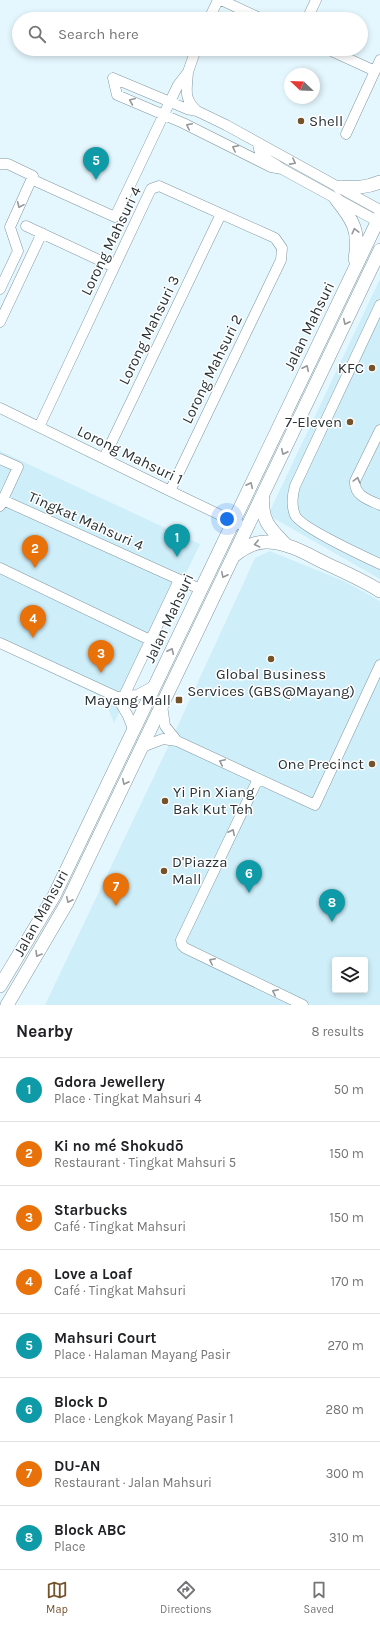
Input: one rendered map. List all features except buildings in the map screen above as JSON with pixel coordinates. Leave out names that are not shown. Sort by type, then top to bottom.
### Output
[{"type":"street","points":[[212,12],[218,0]]},
{"type":"street","points":[[222,0],[247,12]]},
{"type":"street","points":[[310,12],[316,0]]},
{"type":"street","points":[[31,179],[115,217],[178,86],[188,72],[194,56]]},
{"type":"street","points":[[342,56],[375,71]]},
{"type":"street","points":[[346,134],[380,60]]},
{"type":"street","points":[[188,72],[187,98],[190,105],[197,111],[259,144],[379,217]]},
{"type":"street","points":[[197,111],[187,109],[112,78],[118,95],[164,114],[271,167],[282,169],[338,193],[372,186],[380,182]]},
{"type":"street","points":[[259,144],[258,147],[261,154],[282,169]]},
{"type":"street","points":[[0,164],[8,164],[32,176],[10,227],[18,251],[0,289]]},
{"type":"street","name":"Lorong Mahsuri 4","points":[[39,427],[151,189],[159,186],[275,238],[282,248],[281,260]]},
{"type":"street","points":[[338,193],[356,229],[358,246],[354,268]]},
{"type":"street","name":"Lorong Mahsuri 3","points":[[104,458],[221,214]]},
{"type":"street","name":"Jalan Mahsuri","points":[[1,985],[54,896],[379,217]]},
{"type":"street","points":[[26,226],[114,267]]},
{"type":"street","points":[[0,322],[42,233]]},
{"type":"street","name":"Jalan Mahsuri","points":[[7,1005],[67,903],[380,250]]},
{"type":"street","name":"Lorong Mahsuri 2","points":[[170,491],[281,260]]},
{"type":"street","points":[[363,287],[375,268],[380,265]]},
{"type":"street","points":[[380,305],[298,479],[291,498],[296,517],[308,527],[380,564]]},
{"type":"street","name":"Lorong Mahsuri 1","points":[[0,408],[247,527]]},
{"type":"street","points":[[380,430],[355,481],[355,486],[359,494],[380,505]]},
{"type":"street","points":[[0,459],[18,467],[1,503]]},
{"type":"street","points":[[264,493],[263,514],[266,523],[285,544]]},
{"type":"street","name":"Tingkat Mahsuri 4","points":[[1,503],[200,589]]},
{"type":"street","points":[[233,558],[247,546],[256,543],[267,542],[285,544],[361,580],[380,591]]},
{"type":"street","points":[[0,568],[150,640]]},
{"type":"street","points":[[120,697],[179,580]]},
{"type":"street","points":[[0,643],[120,697],[137,695],[154,686]]},
{"type":"street","points":[[142,747],[163,739],[177,741],[315,805],[380,665]]},
{"type":"street","points":[[120,697],[133,729]]},
{"type":"street","points":[[162,705],[165,726],[177,741]]},
{"type":"street","points":[[258,779],[181,940],[182,945],[185,948],[303,1005]]},
{"type":"street","points":[[16,990],[16,1005]]},
{"type":"shaded area","points":[[380,279],[380,579],[268,515]]},
{"type":"shaded area","points":[[0,451],[200,544],[114,723],[104,698],[0,649]]},
{"type":"shaded area","points":[[270,551],[346,582],[380,601],[380,1005],[45,1005],[168,747],[255,558]]},
{"type":"place","name":"Shell","points":[[301,121]]},
{"type":"place","name":"Mahsuri Court","points":[[96,180]]},
{"type":"place","name":"KFC","points":[[372,368]]},
{"type":"place","name":"7-Eleven","points":[[350,422]]},
{"type":"place","name":"Gdora Jewellery","points":[[177,557]]},
{"type":"place","name":"Ki no mé Shokudō","points":[[35,568]]},
{"type":"place","name":"Love a Loaf","points":[[33,638]]},
{"type":"place","name":"Global Business Services (GBS@Mayang)","points":[[271,659]]},
{"type":"place","name":"Starbucks","points":[[101,673]]},
{"type":"place","name":"Mayang Mall","points":[[179,700]]},
{"type":"place","name":"One Precinct","points":[[372,764]]},
{"type":"place","name":"Yi Pin Xiang Bak Kut Teh","points":[[165,801]]},
{"type":"place","name":"D'Piazza Mall","points":[[164,871]]},
{"type":"place","name":"Block D","points":[[249,893]]},
{"type":"place","name":"DU-AN","points":[[116,906]]},
{"type":"place","name":"Block ABC","points":[[332,922]]}]
